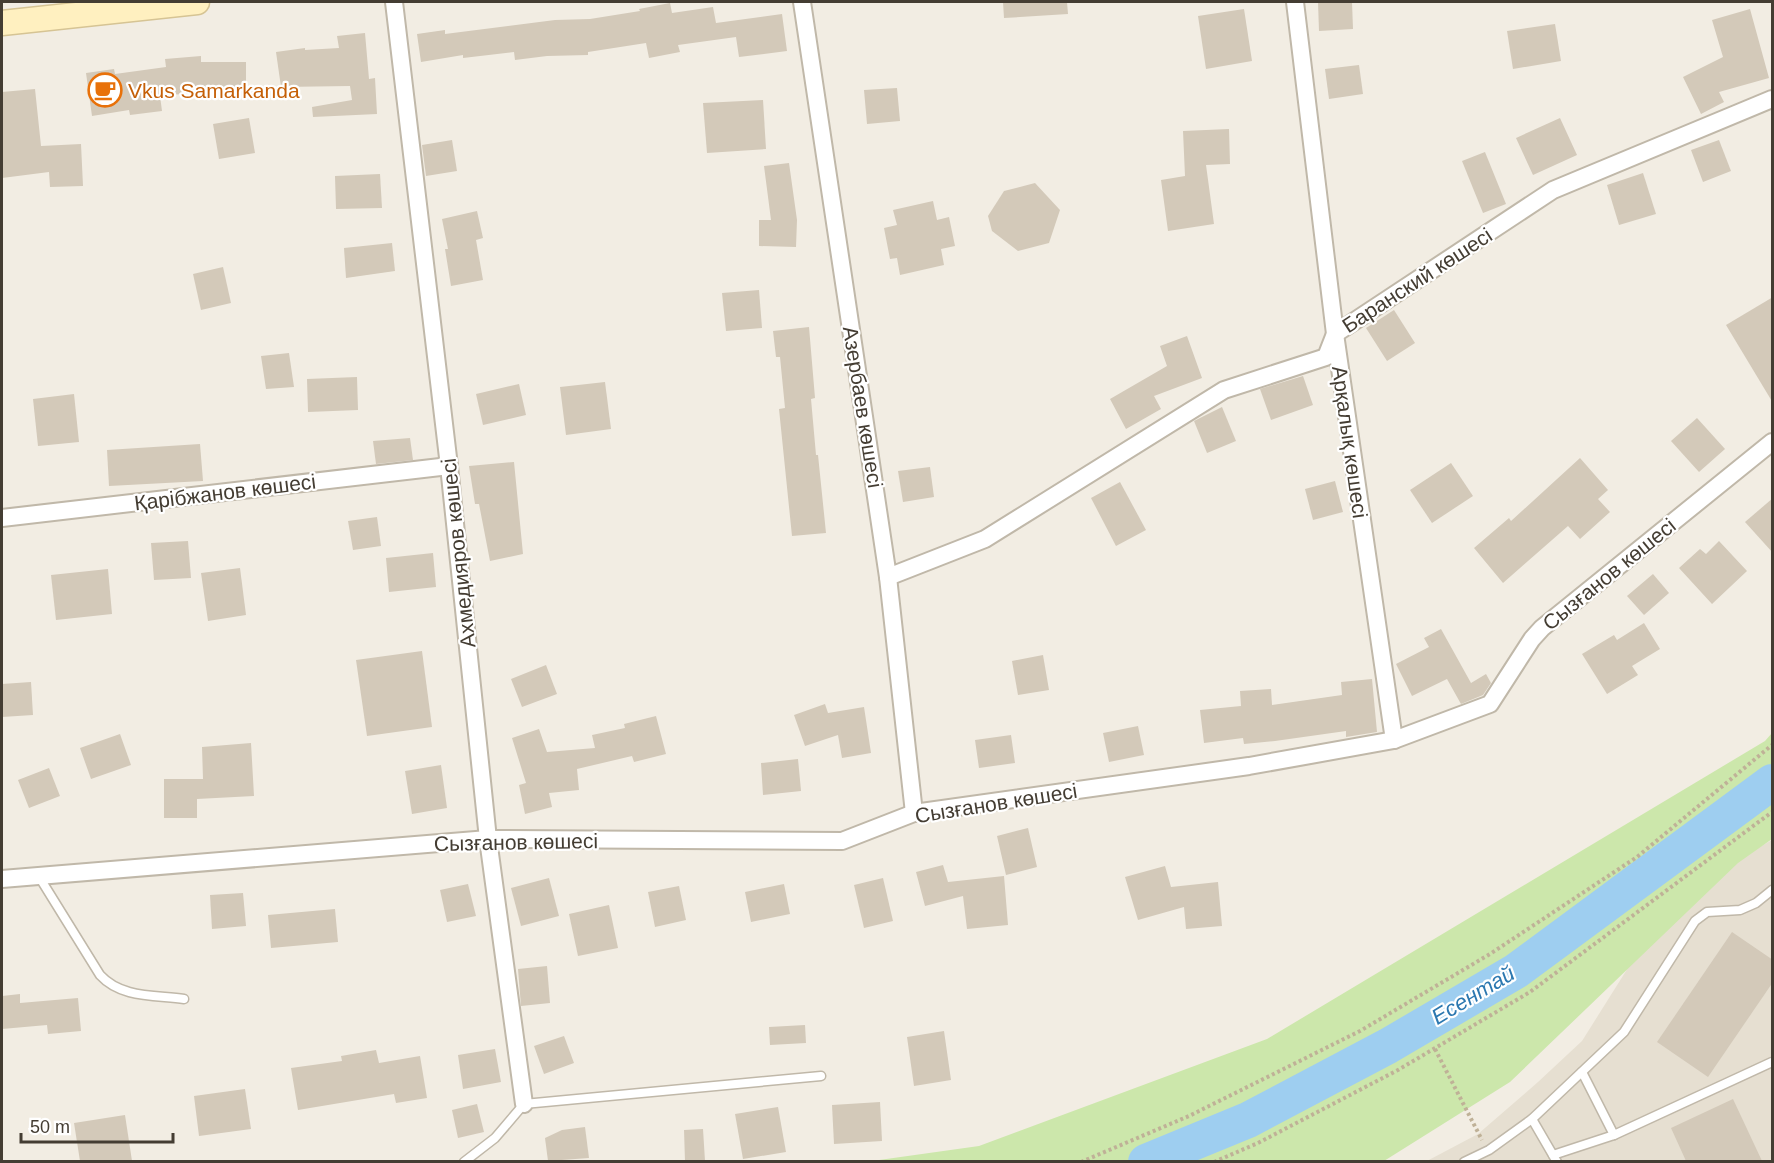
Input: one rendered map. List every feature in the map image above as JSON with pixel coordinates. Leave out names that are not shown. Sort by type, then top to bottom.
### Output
[{"type":"street","points":[[2,23],[196,2]]},
{"type":"street","name":"Ахмедияров көшесі","points":[[394,2],[449,466],[488,839],[524,1104]]},
{"type":"street","name":"Азербаев көшесі","points":[[802,2],[888,577],[914,813]]},
{"type":"street","name":"Арқалық көшесі","points":[[1295,2],[1335,334],[1394,740]]},
{"type":"street","name":"Баранский көшесі","points":[[888,577],[985,539],[1224,390],[1326,357],[1335,334],[1554,190],[1773,99]]},
{"type":"street","name":"Сызғанов көшесі","points":[[2,879],[38,874],[488,839],[842,841],[914,813],[1249,766],[1394,740],[1490,704],[1532,639],[1542,628],[1773,442]]},
{"type":"street","name":"Қарібжанов көшесі","points":[[2,518],[449,466]]},
{"type":"lane","points":[[38,874],[100,975],[107,982],[123,991],[184,999]]},
{"type":"lane","points":[[1464,1161],[1489,1150],[1532,1119],[1623,1032],[1695,921],[1707,912],[1740,910],[1756,903],[1773,890]]},
{"type":"lane","points":[[1532,1119],[1555,1158],[1614,1135],[1773,1062]]},
{"type":"lane","points":[[1582,1072],[1614,1135]]},
{"type":"lane","points":[[464,1161],[495,1138],[524,1104],[821,1076]]},
{"type":"path","points":[[1081,1161],[1189,1116],[1360,1031],[1490,954],[1637,857],[1773,745]]},
{"type":"path","points":[[1214,1161],[1258,1143],[1434,1048],[1530,992],[1773,812]]},
{"type":"path","points":[[1434,1048],[1478,1134],[1489,1150]]},
{"type":"shaded area","points":[[1772,840],[1772,1161],[1425,1162],[1478,1134],[1538,1082],[1582,1041],[1648,936],[1740,858]]},
{"type":"green space","points":[[1772,733],[1772,839],[1738,863],[1510,1082],[1384,1161],[872,1161],[979,1146],[1267,1039],[1765,741]]},
{"type":"building","points":[[1003,2],[1067,2],[1068,14],[1004,18]]},
{"type":"building","points":[[1318,2],[1352,2],[1353,29],[1319,31]]},
{"type":"building","points":[[670,3],[672,13],[713,7],[716,23],[782,14],[787,51],[739,57],[736,37],[678,45],[680,52],[649,58],[646,43],[588,52],[588,55],[547,56],[515,60],[514,52],[463,58],[463,55],[421,62],[417,34],[445,30],[445,34],[555,20],[590,19],[640,11],[639,9]]},
{"type":"building","points":[[1244,9],[1252,61],[1206,69],[1198,16]]},
{"type":"building","points":[[1750,9],[1769,78],[1719,92],[1724,102],[1701,114],[1683,77],[1723,57],[1712,20]]},
{"type":"building","points":[[1555,24],[1561,61],[1513,69],[1507,31]]},
{"type":"building","points":[[365,33],[369,79],[375,78],[377,114],[313,117],[312,107],[352,100],[350,86],[281,87],[276,52],[305,48],[305,50],[339,48],[337,36]]},
{"type":"building","points":[[201,56],[201,62],[246,62],[246,88],[203,89],[204,92],[160,96],[162,111],[130,115],[129,110],[92,116],[86,73],[114,69],[115,74],[166,67],[165,59]]},
{"type":"building","points":[[1359,65],[1363,94],[1329,99],[1325,69]]},
{"type":"building","points":[[897,88],[900,121],[867,124],[864,90]]},
{"type":"building","points":[[35,89],[41,146],[81,144],[83,186],[50,187],[49,172],[2,178],[2,92]]},
{"type":"building","points":[[763,100],[766,149],[707,153],[703,103]]},
{"type":"building","points":[[249,118],[255,153],[219,159],[213,124]]},
{"type":"building","points":[[1560,118],[1577,155],[1533,175],[1516,138]]},
{"type":"building","points":[[1229,129],[1230,164],[1206,165],[1214,224],[1168,231],[1161,180],[1185,176],[1183,131]]},
{"type":"building","points":[[452,140],[457,171],[426,176],[422,145]]},
{"type":"building","points":[[1719,140],[1731,171],[1703,182],[1691,150]]},
{"type":"building","points":[[1485,152],[1506,204],[1483,213],[1462,161]]},
{"type":"building","points":[[789,163],[797,220],[796,247],[759,246],[759,220],[771,220],[764,166]]},
{"type":"building","points":[[1643,173],[1656,214],[1619,225],[1607,185]]},
{"type":"building","points":[[380,174],[382,208],[336,209],[335,176]]},
{"type":"building","points":[[1035,183],[1060,210],[1049,243],[1018,251],[992,231],[988,216],[1004,191]]},
{"type":"building","points":[[933,201],[937,220],[949,217],[955,246],[941,249],[944,265],[900,275],[897,258],[890,259],[884,228],[897,225],[893,210]]},
{"type":"building","points":[[477,211],[483,238],[476,240],[483,280],[451,286],[445,249],[448,249],[442,219]]},
{"type":"building","points":[[392,243],[395,271],[346,278],[344,248]]},
{"type":"building","points":[[223,267],[231,303],[201,310],[193,274]]},
{"type":"building","points":[[759,290],[762,328],[726,331],[722,293]]},
{"type":"building","points":[[1773,297],[1773,403],[1726,325]]},
{"type":"building","points":[[1394,310],[1415,343],[1387,361],[1366,328]]},
{"type":"building","points":[[809,327],[815,398],[811,399],[826,533],[792,536],[779,409],[785,408],[780,357],[776,357],[773,331]]},
{"type":"building","points":[[1187,336],[1202,378],[1154,396],[1161,409],[1126,429],[1110,399],[1167,366],[1160,346]]},
{"type":"building","points":[[289,353],[294,387],[266,389],[261,356]]},
{"type":"building","points":[[1303,376],[1313,405],[1271,420],[1260,389]]},
{"type":"building","points":[[357,377],[358,410],[308,412],[307,379]]},
{"type":"building","points":[[605,382],[611,429],[566,435],[560,387]]},
{"type":"building","points":[[519,384],[526,415],[483,425],[476,394]]},
{"type":"building","points":[[74,394],[79,442],[38,446],[33,399]]},
{"type":"building","points":[[1222,407],[1236,441],[1207,453],[1194,421]]},
{"type":"building","points":[[1697,418],[1725,449],[1699,472],[1671,441]]},
{"type":"building","points":[[410,438],[413,460],[376,464],[373,441]]},
{"type":"building","points":[[200,444],[203,481],[109,486],[107,450]]},
{"type":"building","points":[[1580,458],[1608,490],[1598,499],[1610,512],[1580,539],[1568,526],[1503,583],[1474,548],[1509,518],[1511,521]]},
{"type":"building","points":[[514,462],[523,554],[490,561],[479,504],[475,504],[469,466]]},
{"type":"building","points":[[1451,463],[1473,496],[1432,523],[1410,490]]},
{"type":"building","points":[[930,467],[934,497],[903,502],[898,471]]},
{"type":"building","points":[[1335,481],[1343,512],[1313,520],[1305,489]]},
{"type":"building","points":[[1120,482],[1146,530],[1116,546],[1091,498]]},
{"type":"building","points":[[1773,498],[1773,553],[1745,522]]},
{"type":"building","points":[[377,517],[381,546],[353,550],[348,521]]},
{"type":"building","points":[[188,541],[191,578],[154,580],[151,543]]},
{"type":"building","points":[[1719,541],[1747,571],[1712,604],[1679,568],[1700,549],[1706,554]]},
{"type":"building","points":[[433,553],[436,587],[389,592],[386,558]]},
{"type":"building","points":[[240,568],[246,615],[208,621],[201,573]]},
{"type":"building","points":[[108,569],[112,614],[56,620],[51,575]]},
{"type":"building","points":[[1653,574],[1669,593],[1644,615],[1627,596]]},
{"type":"building","points":[[1644,623],[1660,649],[1632,666],[1638,675],[1607,694],[1582,654],[1614,635],[1617,640]]},
{"type":"building","points":[[1441,629],[1471,683],[1486,674],[1491,683],[1483,695],[1461,704],[1447,679],[1412,696],[1396,664],[1429,647],[1424,638]]},
{"type":"building","points":[[422,651],[432,727],[367,736],[356,660]]},
{"type":"building","points":[[1043,655],[1049,690],[1018,695],[1012,661]]},
{"type":"building","points":[[546,665],[557,694],[522,707],[511,679]]},
{"type":"building","points":[[1372,679],[1377,732],[1346,737],[1346,731],[1244,744],[1243,738],[1204,743],[1200,710],[1241,706],[1240,691],[1271,689],[1272,705],[1342,695],[1341,682]]},
{"type":"building","points":[[31,682],[33,715],[2,717],[2,684]]},
{"type":"building","points":[[825,704],[828,713],[864,707],[871,753],[842,758],[838,735],[805,746],[794,715]]},
{"type":"building","points":[[656,716],[666,754],[634,762],[632,756],[577,769],[579,790],[549,793],[552,807],[525,814],[519,785],[526,783],[512,738],[539,729],[547,752],[595,748],[592,735],[625,728],[624,724]]},
{"type":"building","points":[[1138,726],[1144,755],[1109,762],[1103,733]]},
{"type":"building","points":[[120,734],[131,765],[91,779],[80,748]]},
{"type":"building","points":[[1011,735],[1015,763],[979,768],[975,740]]},
{"type":"building","points":[[251,743],[254,796],[197,799],[197,818],[164,818],[164,779],[203,779],[202,747]]},
{"type":"building","points":[[798,759],[801,791],[763,795],[761,763]]},
{"type":"building","points":[[441,765],[447,808],[412,814],[405,771]]},
{"type":"building","points":[[49,768],[60,796],[29,808],[18,780]]},
{"type":"building","points":[[1028,828],[1037,867],[1006,875],[997,836]]},
{"type":"building","points":[[943,865],[948,882],[1004,876],[1008,925],[967,929],[963,896],[925,906],[916,872]]},
{"type":"building","points":[[1165,866],[1171,887],[1218,882],[1222,926],[1186,929],[1184,907],[1138,920],[1125,877]]},
{"type":"building","points":[[549,878],[559,916],[521,926],[511,888]]},
{"type":"building","points":[[883,878],[893,921],[864,928],[854,885]]},
{"type":"building","points":[[468,884],[476,916],[447,922],[440,890]]},
{"type":"building","points":[[784,884],[790,914],[751,922],[745,892]]},
{"type":"building","points":[[679,886],[686,920],[655,927],[648,892]]},
{"type":"building","points":[[243,893],[246,926],[212,929],[210,895]]},
{"type":"building","points":[[609,905],[618,948],[578,956],[569,914]]},
{"type":"building","points":[[335,909],[338,942],[271,948],[268,915]]},
{"type":"building","points":[[1732,932],[1773,960],[1773,982],[1708,1077],[1657,1042]]},
{"type":"building","points":[[547,966],[550,1003],[521,1006],[518,969]]},
{"type":"building","points":[[20,994],[20,1003],[78,998],[81,1031],[48,1034],[47,1025],[2,1029],[2,996]]},
{"type":"building","points":[[805,1025],[806,1043],[770,1045],[769,1027]]},
{"type":"building","points":[[944,1031],[951,1080],[914,1086],[907,1037]]},
{"type":"building","points":[[564,1036],[574,1063],[544,1074],[534,1046]]},
{"type":"building","points":[[495,1049],[501,1082],[463,1089],[458,1055]]},
{"type":"building","points":[[376,1050],[379,1063],[420,1056],[427,1098],[396,1103],[394,1094],[298,1110],[291,1068],[342,1061],[341,1056]]},
{"type":"building","points":[[245,1089],[251,1129],[199,1136],[194,1096]]},
{"type":"building","points":[[1733,1099],[1762,1161],[1686,1161],[1671,1128]]},
{"type":"building","points":[[880,1102],[882,1141],[834,1144],[832,1105]]},
{"type":"building","points":[[477,1104],[484,1132],[458,1138],[452,1110]]},
{"type":"building","points":[[778,1107],[786,1152],[743,1159],[735,1114]]},
{"type":"building","points":[[125,1115],[132,1161],[80,1161],[74,1123]]},
{"type":"building","points":[[585,1127],[589,1158],[548,1161],[545,1138],[562,1130]]},
{"type":"building","points":[[703,1129],[705,1161],[685,1161],[684,1130]]},
{"type":"waterway","name":"Есентай","points":[[1146,1162],[1248,1120],[1388,1046],[1516,971],[1772,782]]},
{"type":"place","name":"Vkus Samarkanda","points":[[105,90]]}]
